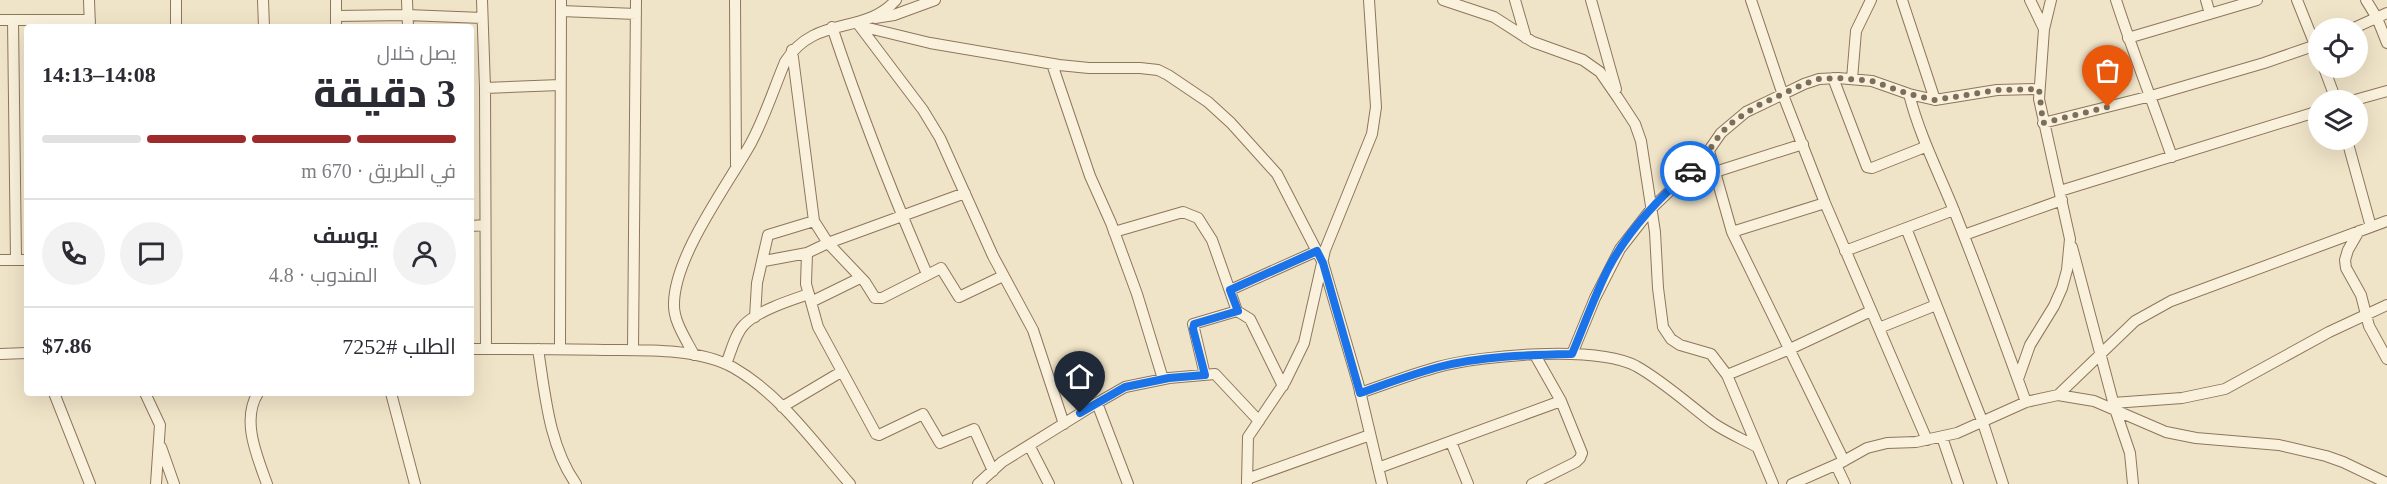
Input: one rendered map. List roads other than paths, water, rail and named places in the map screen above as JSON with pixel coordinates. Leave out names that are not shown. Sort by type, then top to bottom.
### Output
[{"type":"street","points":[[0,20],[90,24],[89,0]]},
{"type":"street","points":[[176,0],[176,24]]},
{"type":"street","points":[[263,0],[264,24]]},
{"type":"street","points":[[336,0],[336,21],[407,15],[482,18]]},
{"type":"street","points":[[407,0],[408,24]]},
{"type":"street","points":[[482,0],[485,88],[486,349]]},
{"type":"street","points":[[633,350],[636,0]]},
{"type":"street","points":[[735,0],[736,168]]},
{"type":"street","points":[[871,19],[896,0]]},
{"type":"street","points":[[694,354],[676,318],[675,290],[680,270],[693,242],[752,141],[792,50],[802,41],[832,27],[858,24],[894,15],[935,0]]},
{"type":"street","points":[[1369,0],[1375,121],[1366,151],[1325,250],[1308,332],[1283,386],[1248,437],[1247,481],[1370,435]]},
{"type":"street","points":[[1443,0],[1494,17],[1526,38],[1593,66],[1600,72],[1618,98],[1635,124],[1641,141],[1652,208],[1663,327],[1671,339],[1680,345],[1711,354],[1727,375],[1773,484]]},
{"type":"street","points":[[1515,0],[1526,38]]},
{"type":"street","points":[[1591,0],[1618,98]]},
{"type":"street","points":[[1751,0],[1783,95],[1825,203],[1927,440]]},
{"type":"street","points":[[1852,79],[1856,31],[1871,0]]},
{"type":"street","points":[[1902,0],[1935,100]]},
{"type":"street","points":[[2030,0],[2044,29]]},
{"type":"street","points":[[2051,0],[2044,29],[2039,89],[2043,123],[2100,356],[2130,453],[2133,484]]},
{"type":"street","points":[[2116,0],[2172,157]]},
{"type":"street","points":[[2206,0],[2210,14]]},
{"type":"street","points":[[2128,39],[2257,0]]},
{"type":"street","points":[[2297,0],[2308,25]]},
{"type":"street","points":[[2366,0],[2382,16],[2387,43]]},
{"type":"street","points":[[560,349],[561,6],[636,14]]},
{"type":"street","points":[[2368,22],[2382,16]]},
{"type":"street","points":[[0,260],[21,260],[13,20]]},
{"type":"street","points":[[858,24],[930,44],[1052,64],[1089,68],[1158,70],[1208,102],[1231,123],[1277,174],[1323,263],[1360,393],[1382,484]]},
{"type":"street","points":[[858,24],[923,110],[940,138],[1003,276],[1037,339],[1064,424]]},
{"type":"street","points":[[832,27],[901,216],[927,274]]},
{"type":"street","points":[[792,50],[814,221],[828,243],[873,296],[878,299],[941,268],[959,297],[1003,276]]},
{"type":"street","points":[[2043,123],[2151,96],[2308,51]]},
{"type":"street","points":[[1052,64],[1090,176],[1137,294],[1163,379]]},
{"type":"street","points":[[1833,78],[1867,167],[1872,168],[1926,147]]},
{"type":"street","points":[[1572,354],[1609,267],[1620,249],[1652,208],[1709,151],[1721,133],[1751,109],[1804,84],[1819,79],[1833,78],[1872,81],[1935,100],[1997,90],[2039,89]]},
{"type":"street","points":[[485,88],[560,85]]},
{"type":"street","points":[[2368,96],[2387,91]]},
{"type":"street","points":[[1909,94],[1918,127],[1964,235],[2026,402]]},
{"type":"street","points":[[1964,235],[2061,195],[2308,114]]},
{"type":"street","points":[[1715,172],[1803,144]]},
{"type":"street","points":[[2350,150],[2371,227]]},
{"type":"street","points":[[1709,151],[1732,232],[1790,349],[1840,463],[1845,484]]},
{"type":"street","points":[[764,261],[807,253],[828,243],[965,193]]},
{"type":"street","points":[[1732,232],[1825,203]]},
{"type":"street","points":[[1845,251],[1954,210]]},
{"type":"street","points":[[1114,232],[1184,212],[1191,214],[1205,226],[1238,311],[1250,319],[1283,386]]},
{"type":"street","points":[[755,317],[757,283],[770,234],[814,221]]},
{"type":"street","points":[[2058,395],[2135,321],[2170,301],[2387,221]]},
{"type":"street","points":[[474,226],[485,225]]},
{"type":"street","points":[[1906,228],[1983,423],[2003,484]]},
{"type":"street","points":[[2359,231],[2348,250],[2345,260],[2346,268],[2361,295],[2374,337],[2387,359]]},
{"type":"street","points":[[2018,379],[2031,345],[2062,288],[2067,270],[2070,239]]},
{"type":"street","points":[[1230,290],[1317,251]]},
{"type":"street","points":[[807,253],[806,280],[821,335],[877,435],[923,414],[940,443],[974,429],[993,471]]},
{"type":"street","points":[[726,364],[743,326],[755,317],[788,301],[810,298],[860,278]]},
{"type":"street","points":[[1879,328],[1936,305]]},
{"type":"street","points":[[2114,406],[2182,398],[2225,388],[2329,332],[2387,305]]},
{"type":"street","points":[[1205,375],[1193,329],[1194,324],[1238,311]]},
{"type":"street","points":[[1727,375],[1790,349],[1871,311]]},
{"type":"street","points":[[474,349],[633,350],[694,354],[726,364],[758,385],[782,407],[850,484]]},
{"type":"street","points":[[538,349],[549,417],[563,459],[576,484]]},
{"type":"street","points":[[0,354],[24,354]]},
{"type":"street","points":[[1360,393],[1438,367],[1485,359],[1572,354],[1607,356],[1634,365],[1722,429],[1757,447]]},
{"type":"street","points":[[1534,484],[1580,458],[1582,453],[1561,401],[1535,355]]},
{"type":"street","points":[[782,407],[841,372]]},
{"type":"street","points":[[978,484],[1002,462],[1125,387],[1163,379],[1217,375],[1259,421]]},
{"type":"street","points":[[1792,484],[1840,463],[1866,448],[1878,444],[1942,437],[1983,423],[2026,402],[2058,395],[2114,406],[2166,432],[2196,438],[2279,445],[2326,456],[2387,483]]},
{"type":"street","points":[[55,396],[90,484]]},
{"type":"street","points":[[146,396],[159,421],[156,484]]},
{"type":"street","points":[[256,396],[251,406],[250,422],[267,484]]},
{"type":"street","points":[[392,396],[415,484]]},
{"type":"street","points":[[1378,468],[1561,401]]},
{"type":"street","points":[[1097,403],[1128,484]]},
{"type":"street","points":[[1942,437],[1958,484]]},
{"type":"street","points":[[159,442],[174,484]]},
{"type":"street","points":[[1451,442],[1468,484]]},
{"type":"street","points":[[1030,447],[1049,484]]}]
